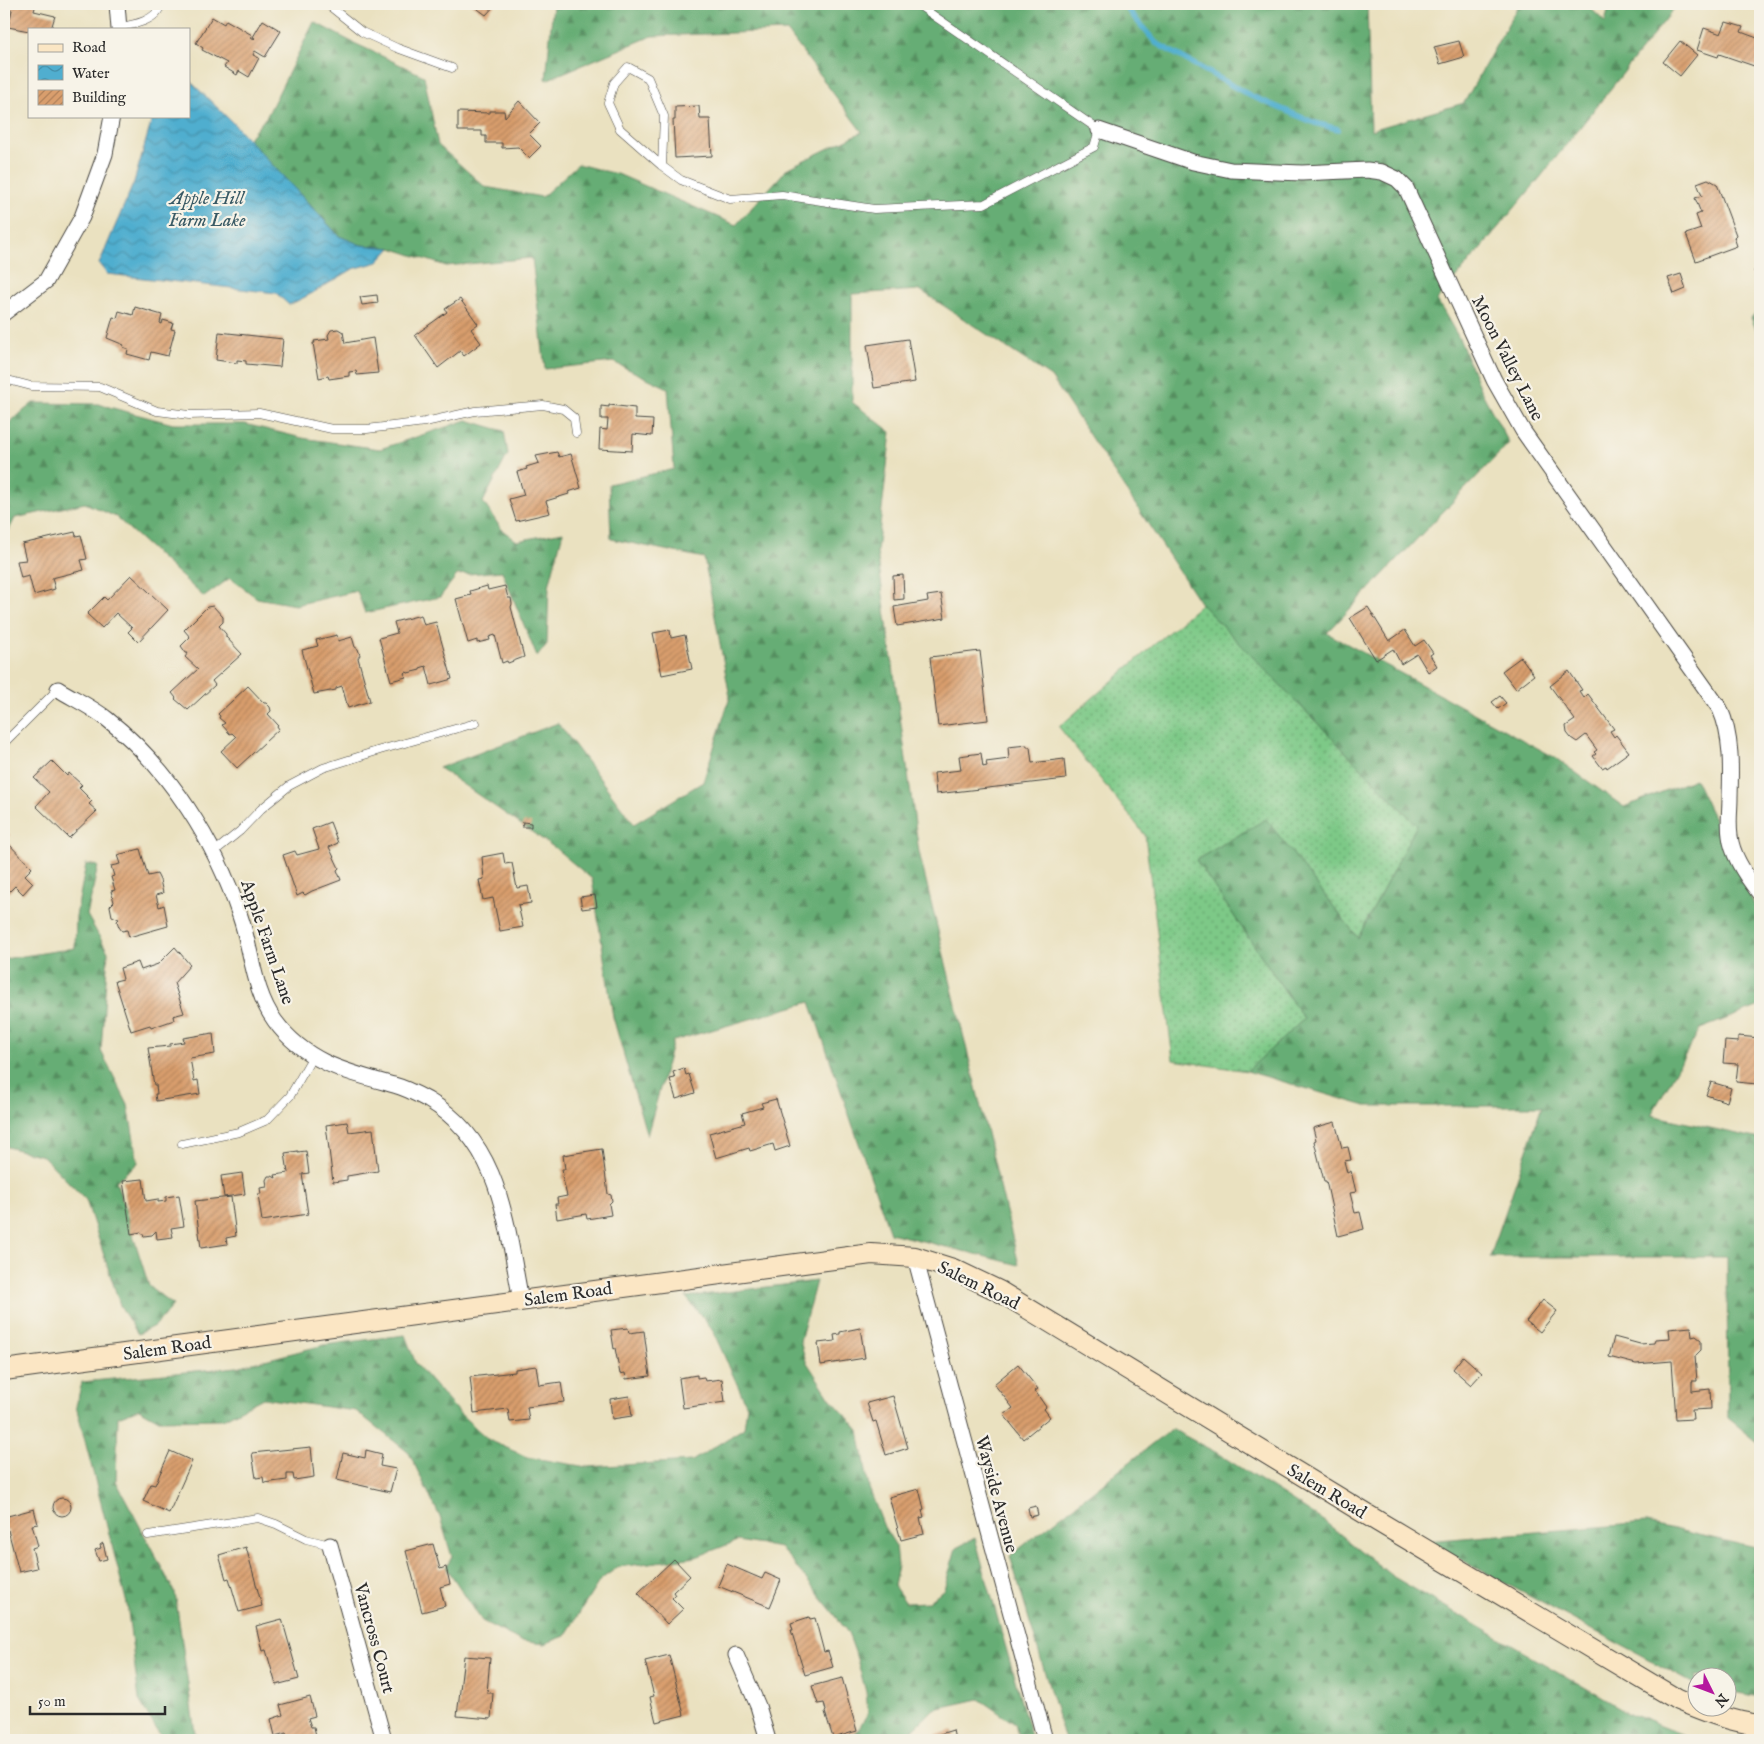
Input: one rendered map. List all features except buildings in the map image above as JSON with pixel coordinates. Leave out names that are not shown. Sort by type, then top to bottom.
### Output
[{"type":"street","points":[[117,4],[118,28]]},
{"type":"street","points":[[4,313],[46,281],[82,218],[105,154],[112,118]]},
{"type":"street","name":"Moon Valley Lane","points":[[1099,130],[1193,162],[1231,170],[1302,173],[1366,170],[1382,172],[1397,179],[1406,188],[1494,380],[1523,431],[1720,709],[1725,720],[1730,744],[1730,838],[1740,865],[1760,894]]},
{"type":"street","name":"Apple Farm Lane","points":[[58,690],[106,718],[144,753],[177,792],[191,812],[214,852],[232,892],[244,927],[263,999],[273,1018],[286,1035],[305,1052],[338,1069],[411,1091],[438,1106],[463,1128],[473,1141],[489,1166],[499,1192],[521,1300]]},
{"type":"street","name":"Salem Road","points":[[4,1370],[871,1254],[915,1257],[953,1268],[999,1291],[1378,1522],[1678,1700],[1703,1710],[1750,1724],[1760,1725]]},
{"type":"street","name":"Wayside Avenue","points":[[915,1257],[1044,1740]]},
{"type":"street","name":"Vancross Court","points":[[330,1545],[384,1740]]},
{"type":"street","points":[[736,1655],[758,1706],[768,1740]]},
{"type":"lane","points":[[118,28],[143,23],[160,8],[161,4]]},
{"type":"lane","points":[[327,4],[362,32],[397,48],[452,68]]},
{"type":"lane","points":[[662,166],[664,116],[648,78],[628,67],[614,83],[608,103],[620,129],[662,166],[681,180],[730,199],[782,195],[874,209],[984,204],[1094,146],[1099,130],[917,4]]},
{"type":"lane","points":[[4,379],[31,386],[100,387],[156,411],[189,415],[259,412],[332,429],[367,429],[425,422],[475,411],[543,405],[563,409],[574,418],[576,433]]},
{"type":"lane","points":[[4,743],[58,690]]},
{"type":"lane","points":[[214,852],[240,832],[261,809],[289,786],[323,768],[476,723]]},
{"type":"lane","points":[[182,1144],[239,1132],[267,1120],[290,1096],[313,1056]]},
{"type":"lane","points":[[148,1535],[258,1518],[276,1524],[306,1539],[330,1545]]},
{"type":"green space","points":[[553,4],[1367,4],[1371,130],[1464,103],[1519,4],[1586,4],[1605,22],[1610,4],[1678,4],[1539,179],[1437,300],[1459,338],[1480,389],[1509,443],[1327,633],[1554,757],[1624,807],[1695,779],[1760,917],[1760,1006],[1700,1029],[1651,1115],[1760,1139],[1760,1444],[1728,1418],[1727,1257],[1490,1257],[1542,1106],[1366,1106],[1247,1071],[1304,1019],[1196,860],[1266,819],[1358,938],[1417,825],[1201,604],[1051,377],[920,290],[852,294],[852,402],[891,432],[877,552],[919,852],[1019,1265],[890,1233],[810,1002],[673,1041],[647,1136],[613,1017],[592,879],[555,848],[439,768],[558,723],[634,824],[703,782],[730,697],[704,558],[611,539],[609,484],[674,469],[668,388],[613,362],[545,369],[532,258],[446,266],[391,248],[361,245],[339,236],[248,139],[267,116],[314,22],[424,76],[438,145],[485,187],[542,197],[578,164],[620,175],[736,225],[788,168],[862,132],[787,31],[652,36],[546,80]]},
{"type":"green space","points":[[1760,307],[1760,338],[1751,318]]},
{"type":"green space","points":[[33,403],[98,404],[173,424],[245,424],[302,438],[380,449],[467,420],[504,431],[508,454],[483,502],[502,530],[517,541],[563,532],[549,586],[547,644],[537,657],[502,571],[457,575],[440,597],[365,613],[357,591],[295,605],[257,598],[230,578],[204,597],[116,517],[85,503],[15,518],[4,540],[4,427]]},
{"type":"green space","points":[[1201,604],[1417,825],[1358,938],[1266,820],[1196,860],[1304,1019],[1247,1071],[1173,1060],[1145,835],[1059,727]]},
{"type":"green space","points":[[86,864],[98,866],[87,915],[108,952],[101,1051],[128,1105],[138,1163],[116,1181],[149,1286],[173,1305],[156,1325],[138,1334],[121,1308],[86,1200],[43,1156],[7,1147],[4,1091],[4,959],[75,948],[76,916]]},
{"type":"green space","points":[[816,1281],[800,1341],[806,1361],[830,1398],[859,1430],[869,1488],[884,1527],[896,1546],[898,1566],[894,1586],[906,1603],[928,1602],[944,1589],[956,1548],[975,1538],[1032,1740],[1019,1740],[1015,1724],[979,1699],[934,1709],[903,1740],[847,1740],[857,1731],[868,1713],[866,1692],[855,1652],[848,1633],[781,1548],[737,1541],[696,1557],[618,1567],[600,1580],[565,1636],[544,1644],[521,1641],[482,1621],[446,1567],[452,1557],[440,1517],[409,1453],[356,1411],[263,1398],[223,1419],[159,1420],[139,1409],[118,1417],[116,1481],[175,1593],[196,1740],[163,1740],[139,1700],[127,1604],[76,1406],[82,1382],[237,1367],[324,1345],[405,1335],[416,1364],[457,1411],[489,1440],[527,1457],[587,1467],[692,1461],[744,1428],[747,1406],[712,1329],[686,1297]]},
{"type":"green space","points":[[1172,1429],[1217,1453],[1325,1522],[1392,1576],[1631,1714],[1696,1740],[1065,1740],[1010,1556]]},
{"type":"green space","points":[[1647,1523],[1760,1549],[1760,1698],[1736,1694],[1736,1666],[1686,1666],[1686,1680],[1426,1541]]},
{"type":"water","name":"Apple Hill Farm Lake","points":[[190,81],[232,122],[339,236],[361,245],[391,248],[378,262],[353,269],[289,305],[276,293],[107,274],[99,264],[134,182],[152,118],[190,118]]},
{"type":"waterway","points":[[1123,4],[1156,43],[1251,96],[1315,123],[1338,129]]}]
